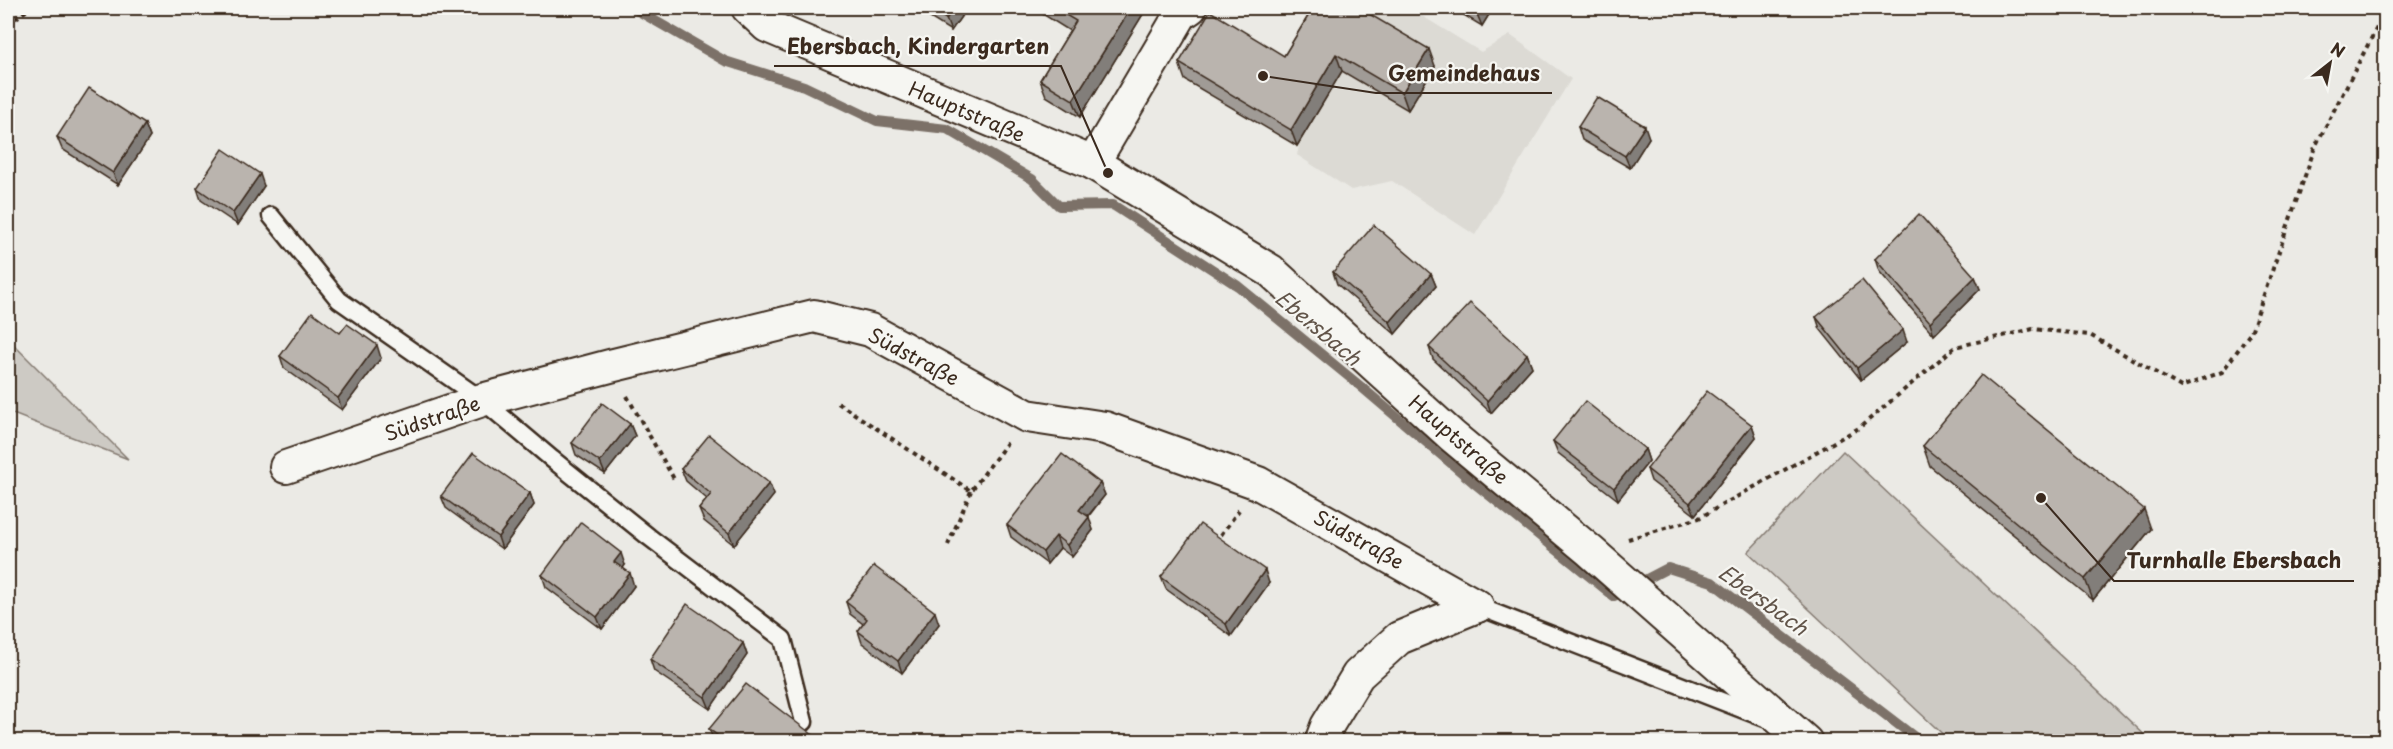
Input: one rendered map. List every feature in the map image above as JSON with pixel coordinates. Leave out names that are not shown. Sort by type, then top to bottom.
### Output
[{"type":"street","name":"Hauptstraße","points":[[748,8],[767,26],[1093,163],[1271,271],[1452,435],[1614,571],[1799,735]]},
{"type":"street","points":[[1093,163],[1181,14],[1190,8]]},
{"type":"street","name":"Südstraße","points":[[286,467],[482,400],[814,316],[870,330],[1027,416],[1105,428],[1258,483],[1478,606]]},
{"type":"street","points":[[1321,741],[1327,726],[1358,675],[1399,638],[1478,606]]},
{"type":"lane","points":[[271,216],[339,300],[482,400],[657,543],[783,639],[804,722]]},
{"type":"lane","points":[[1478,606],[1799,735]]},
{"type":"path","points":[[8,24],[30,8]]},
{"type":"path","points":[[1590,551],[1699,518],[1859,428],[1955,347],[2033,329],[2090,335],[2181,387],[2222,372],[2251,332],[2314,147],[2385,10]]},
{"type":"path","points":[[610,366],[674,479]]},
{"type":"path","points":[[838,403],[971,491]]},
{"type":"path","points":[[948,545],[971,491],[1027,416]]},
{"type":"shaded area","points":[[1329,8],[1409,8],[1481,52],[1510,35],[1571,79],[1475,235],[1392,181],[1351,190],[1297,155]]},
{"type":"shaded area","points":[[8,339],[128,459],[8,412]]},
{"type":"shaded area","points":[[1843,451],[2151,741],[1950,741],[1748,552]]},
{"type":"building","points":[[928,8],[954,8],[946,19]]},
{"type":"building","points":[[1054,8],[1131,8],[1073,100],[1040,80],[1076,21]]},
{"type":"building","points":[[1313,8],[1359,8],[1429,49],[1402,93],[1336,54],[1291,130],[1179,63],[1210,11],[1284,56]]},
{"type":"building","points":[[1466,8],[1481,8],[1477,14]]},
{"type":"building","points":[[89,88],[145,124],[113,173],[57,137]]},
{"type":"building","points":[[1597,97],[1645,126],[1625,156],[1578,127]]},
{"type":"building","points":[[223,149],[260,174],[233,213],[197,188]]},
{"type":"building","points":[[1919,214],[1975,277],[1930,322],[1875,259]]},
{"type":"building","points":[[1374,225],[1431,274],[1390,322],[1333,272]]},
{"type":"building","points":[[1862,280],[1903,330],[1857,368],[1816,317]]},
{"type":"building","points":[[1470,303],[1527,354],[1487,401],[1429,347]]},
{"type":"building","points":[[312,312],[340,333],[347,324],[377,345],[338,398],[280,356]]},
{"type":"building","points":[[1981,375],[2144,509],[2085,579],[1923,446]]},
{"type":"building","points":[[1707,391],[1752,425],[1690,503],[1647,469]]},
{"type":"building","points":[[1585,401],[1645,449],[1614,488],[1553,441]]},
{"type":"building","points":[[602,403],[630,424],[600,462],[572,443]]},
{"type":"building","points":[[709,435],[769,483],[729,533],[699,509],[711,494],[681,469]]},
{"type":"building","points":[[473,453],[530,493],[498,537],[441,496]]},
{"type":"building","points":[[1062,454],[1100,483],[1079,510],[1089,517],[1067,545],[1056,536],[1043,552],[1007,525]]},
{"type":"building","points":[[581,522],[621,553],[614,562],[630,573],[597,617],[542,575]]},
{"type":"building","points":[[1200,524],[1265,570],[1226,624],[1161,577]]},
{"type":"building","points":[[874,566],[935,612],[898,661],[858,631],[867,619],[846,602]]},
{"type":"building","points":[[687,604],[743,643],[705,697],[650,659]]},
{"type":"building","points":[[746,684],[813,735],[808,741],[725,741],[709,729]]},
{"type":"waterway","name":"Ebersbach","points":[[633,8],[725,61],[804,86],[877,121],[947,129],[1032,179],[1059,206],[1113,205],[1238,286],[1614,596],[1668,568],[1712,582],[1921,742]]},
{"type":"place","name":"Gemeindehaus","points":[[1263,76]]},
{"type":"place","name":"Ebersbach, Kindergarten","points":[[1108,173]]},
{"type":"place","name":"Turnhalle Ebersbach","points":[[2041,498]]}]
